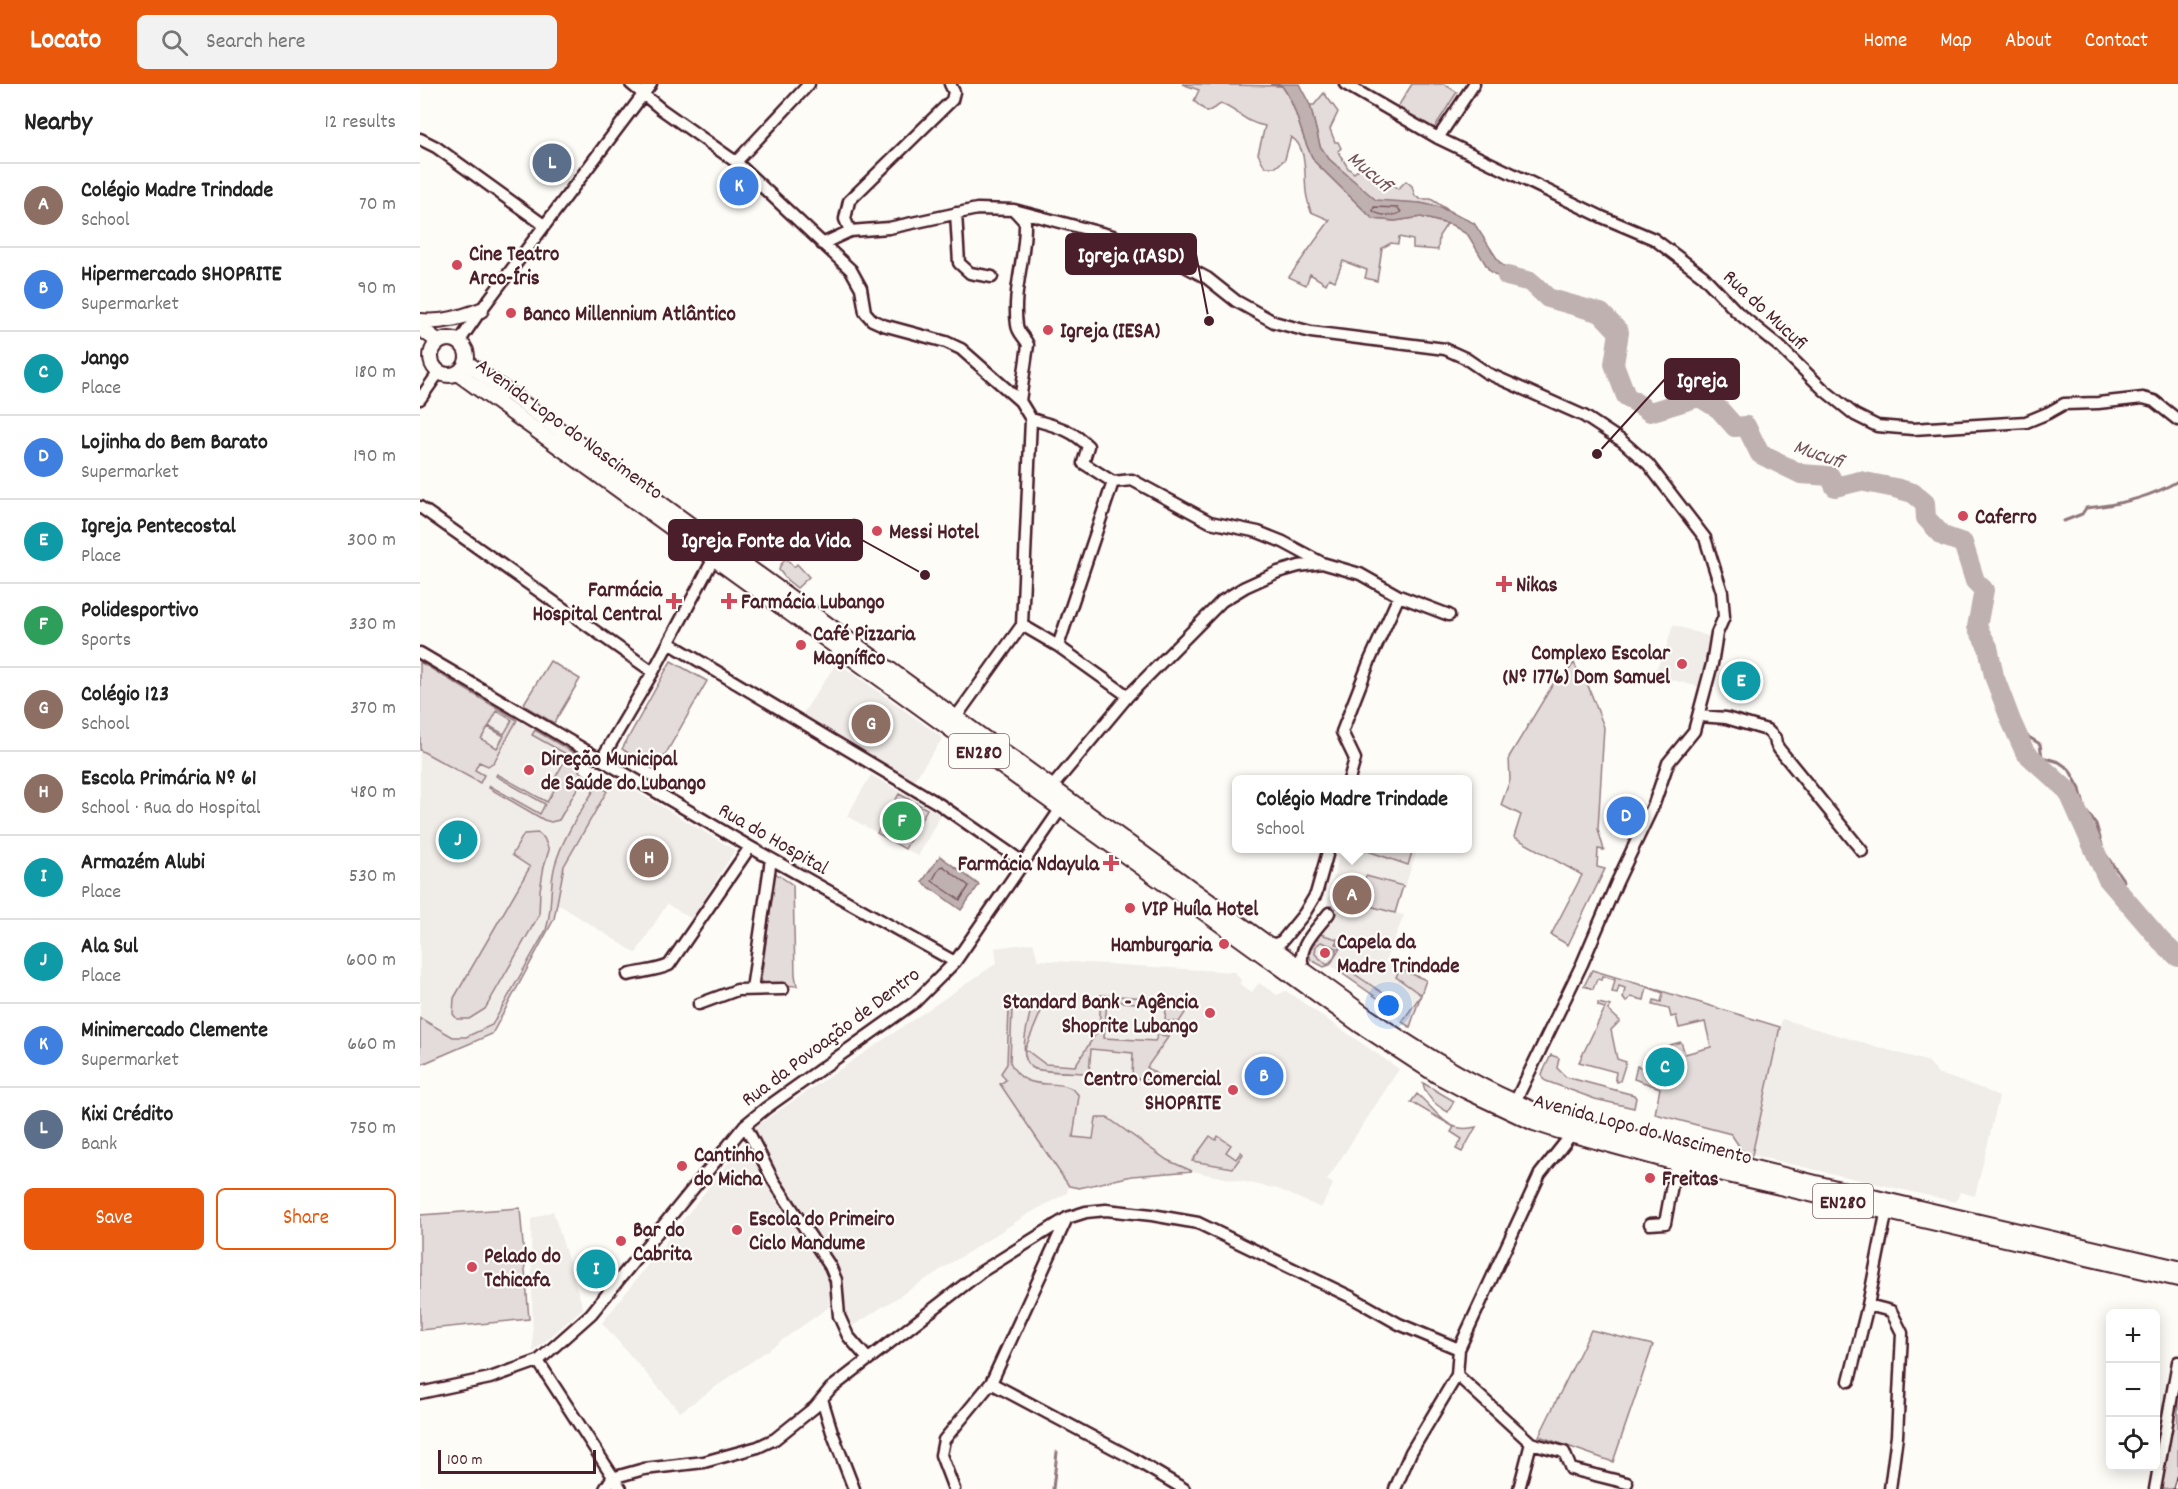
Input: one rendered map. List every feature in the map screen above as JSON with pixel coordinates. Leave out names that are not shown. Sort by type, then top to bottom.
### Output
[{"type":"main road","points":[[420,321],[437,322],[458,319],[481,310]]},
{"type":"main road","points":[[420,328],[439,342]]},
{"type":"main road","points":[[449,339],[459,342],[465,350],[466,362],[456,373],[440,372],[426,350],[449,339]]},
{"type":"main road","name":"Avenida Lopo do Nascimento","points":[[466,362],[717,551],[1361,1026],[1425,1068],[1469,1093],[1534,1123],[1676,1163],[2178,1268]]},
{"type":"main road","name":"Avenida Lopo do Nascimento","points":[[456,373],[956,717],[1052,787],[1063,804],[1266,943],[1373,1020],[1430,1057],[1515,1102],[1579,1125],[2178,1279]]},
{"type":"street","points":[[631,84],[661,109],[736,162],[850,270],[861,288],[866,312],[872,320],[946,342],[961,349],[1020,401],[1031,419],[1022,625],[956,717]]},
{"type":"street","points":[[459,342],[642,93],[651,84]]},
{"type":"street","points":[[736,162],[809,84]]},
{"type":"street","points":[[850,231],[845,219],[849,201],[952,100],[954,92],[950,84]]},
{"type":"street","name":"Rua do Mucufi","points":[[1345,84],[1438,138],[1602,218],[1654,239],[1703,276],[1737,312],[1780,347],[1824,390],[1855,416],[1876,426],[1913,429],[2026,422],[2064,404],[2143,398],[2154,400],[2178,420]]},
{"type":"street","points":[[1438,138],[1474,84]]},
{"type":"street","points":[[420,132],[436,147],[544,225]]},
{"type":"street","points":[[420,139],[436,147]]},
{"type":"street","points":[[822,244],[850,231],[889,228],[956,213],[995,208],[1014,210],[1113,236],[1164,255],[1208,278],[1236,301],[1274,322],[1311,332],[1445,349],[1465,358],[1487,373],[1584,416],[1622,441],[1648,464],[1705,538],[1722,592],[1724,617],[1717,633],[1694,731],[1668,763],[1654,804],[1624,865],[1582,964],[1515,1102]]},
{"type":"street","points":[[1014,210],[1025,222],[1016,305],[1017,327],[1028,345],[1020,401]]},
{"type":"street","points":[[956,213],[959,263],[970,273],[992,277]]},
{"type":"street","points":[[420,399],[440,372]]},
{"type":"street","points":[[1031,419],[1063,428],[1077,435],[1088,446],[1083,463],[1113,482],[1132,480],[1210,522],[1258,532],[1283,542],[1322,563],[1360,574],[1399,597],[1449,615]]},
{"type":"street","points":[[1058,646],[1113,482]]},
{"type":"street","points":[[420,507],[653,672]]},
{"type":"street","points":[[602,760],[669,644],[717,551]]},
{"type":"street","points":[[1052,787],[1128,696],[1222,601],[1245,587],[1278,572],[1322,563]]},
{"type":"street","points":[[1350,775],[1355,759],[1342,732],[1370,660],[1399,597]]},
{"type":"street","points":[[1022,625],[1058,646],[1128,696]]},
{"type":"street","points":[[669,644],[939,804],[1024,864]]},
{"type":"street","name":"Rua do Hospital","points":[[420,652],[750,847],[955,962]]},
{"type":"street","points":[[1699,716],[1726,718],[1767,730],[1772,734],[1776,744],[1862,851]]},
{"type":"street","name":"Rua da Povoação de Dentro","points":[[420,1394],[490,1378],[538,1361],[591,1314],[745,1125],[915,1002],[955,962],[1063,804]]},
{"type":"street","points":[[628,975],[669,965],[750,847]]},
{"type":"street","points":[[1266,943],[1276,944],[1282,941],[1304,914],[1316,894],[1328,853]]},
{"type":"street","points":[[752,989],[771,859]]},
{"type":"street","points":[[1304,971],[1300,960],[1302,949],[1329,913]]},
{"type":"street","points":[[1304,914],[1319,926]]},
{"type":"street","points":[[699,1004],[736,990],[783,989]]},
{"type":"street","points":[[745,1125],[773,1180],[830,1266],[836,1280],[839,1316],[848,1336],[868,1359]]},
{"type":"street","points":[[1395,1489],[1411,1452],[1457,1375],[1458,1349],[1540,1174],[1571,1135]]},
{"type":"street","points":[[1650,1224],[1665,1223],[1676,1163]]},
{"type":"street","points":[[1849,1381],[1868,1305],[1888,1206]]},
{"type":"street","points":[[605,1489],[612,1478],[644,1468],[704,1462],[758,1447],[775,1438],[822,1399],[830,1389],[981,1272],[1067,1218],[1086,1212],[1106,1210],[1198,1223],[1351,1297],[1399,1324],[1458,1349]]},
{"type":"street","points":[[954,1489],[941,1455],[944,1440],[991,1383],[1067,1218]]},
{"type":"street","points":[[1868,1305],[1891,1311],[1902,1333],[1897,1436],[1890,1489]]},
{"type":"street","points":[[538,1361],[621,1489]]},
{"type":"street","points":[[2156,1489],[2178,1362]]},
{"type":"street","points":[[1457,1375],[1531,1443],[1564,1452],[1571,1469],[1627,1483]]},
{"type":"street","points":[[991,1383],[1132,1458],[1184,1489]]},
{"type":"street","points":[[822,1399],[854,1489]]},
{"type":"street","points":[[1520,1489],[1531,1443]]},
{"type":"shaded area","points":[[1182,84],[1282,86],[1292,104],[1315,162],[1373,219],[1395,221],[1421,217],[1447,224],[1439,236],[1438,250],[1413,248],[1413,240],[1399,237],[1398,244],[1391,243],[1382,248],[1377,281],[1365,278],[1367,270],[1343,261],[1335,281],[1329,278],[1326,284],[1310,274],[1306,285],[1289,277],[1330,220],[1311,212],[1306,195],[1303,154],[1300,147],[1291,137],[1285,159],[1276,167],[1265,167],[1258,154],[1265,126],[1251,122],[1221,104],[1207,112],[1194,101],[1199,90]]},
{"type":"shaded area","points":[[1412,84],[1444,84],[1457,92],[1433,130],[1397,108]]},
{"type":"shaded area","points":[[1324,93],[1338,112],[1330,129],[1335,142],[1338,142],[1341,148],[1338,151],[1348,168],[1354,173],[1360,168],[1364,171],[1371,165],[1377,172],[1371,178],[1375,182],[1381,176],[1398,189],[1406,181],[1412,186],[1415,196],[1420,199],[1431,199],[1454,214],[1439,207],[1420,203],[1376,201],[1329,159],[1320,146],[1310,105],[1314,105]]},
{"type":"shaded area","points":[[786,558],[794,567],[797,564],[809,577],[797,588],[779,570]]},
{"type":"shaded area","name":"Complexo Escolar (Nº 1776) Dom Samuel","points":[[1673,625],[1711,637],[1700,687],[1653,675],[1665,651]]},
{"type":"shaded area","points":[[550,661],[580,679],[554,723],[523,705]]},
{"type":"shaded area","points":[[671,661],[707,681],[656,771],[622,749]]},
{"type":"shaded area","points":[[420,662],[584,759],[579,771],[607,791],[615,779],[735,850],[692,919],[667,904],[636,953],[558,904],[554,919],[492,1034],[420,1065]]},
{"type":"shaded area","points":[[420,662],[517,720],[494,762],[488,766],[479,762],[475,770],[484,775],[480,783],[420,750]],"holes":[[[497,711],[512,720],[504,734],[489,726]],[[488,727],[504,736],[497,748],[481,739]]]},
{"type":"shaded area","points":[[837,662],[943,738],[914,780],[802,715]]},
{"type":"shaded area","points":[[1574,663],[1583,682],[1587,683],[1604,727],[1598,829],[1604,850],[1598,849],[1597,867],[1605,869],[1568,945],[1551,935],[1582,875],[1514,837],[1521,815],[1501,805],[1510,780],[1509,757],[1556,679],[1562,680]]},
{"type":"shaded area","points":[[535,730],[584,759],[579,771],[585,775],[559,820],[551,822],[489,788],[490,786],[540,814],[545,804],[496,776],[497,774],[547,802],[556,787],[551,785],[568,755],[532,735]]},
{"type":"shaded area","points":[[871,775],[941,815],[918,856],[847,816]]},
{"type":"shaded area","points":[[597,785],[607,791],[564,866],[554,919],[492,1034],[420,1065],[420,1018],[453,1037],[466,1037],[492,1025],[546,930],[550,914],[553,873],[558,854]]},
{"type":"shaded area","points":[[899,794],[927,809],[905,849],[877,833]]},
{"type":"shaded area","points":[[538,833],[544,838],[549,850],[540,890],[539,915],[485,1009],[469,1019],[457,1019],[453,1014],[454,998],[530,867],[512,855],[524,834]]},
{"type":"shaded area","points":[[1340,853],[1417,853],[1395,913],[1404,915],[1385,962],[1426,980],[1410,1027],[1391,1015],[1383,1002],[1330,965],[1324,967],[1311,960],[1308,950],[1333,915],[1325,912]]},
{"type":"shaded area","points":[[1374,853],[1412,853],[1408,865]]},
{"type":"shaded area","points":[[775,873],[793,885],[797,986],[764,984],[761,980]]},
{"type":"shaded area","points":[[1366,876],[1403,886],[1395,913],[1359,903]]},
{"type":"shaded area","points":[[1320,934],[1337,939],[1336,944],[1342,945],[1330,965],[1324,967],[1311,960],[1308,950]],"holes":[[[1321,942],[1337,948],[1334,958],[1327,965],[1315,954],[1316,946]]]},
{"type":"shaded area","points":[[1033,943],[1038,960],[1234,972],[1241,980],[1240,984],[1252,992],[1259,983],[1277,995],[1286,991],[1399,1069],[1327,1180],[1333,1184],[1321,1208],[1278,1189],[1192,1171],[1132,1176],[1079,1188],[1069,1186],[1067,1193],[1028,1214],[851,1327],[847,1316],[841,1275],[773,1167],[753,1128],[997,963],[995,948]]},
{"type":"shaded area","points":[[1347,969],[1387,996],[1383,1002],[1343,974]]},
{"type":"shaded area","points":[[1400,969],[1426,980],[1421,995],[1396,977]]},
{"type":"shaded area","points":[[1592,970],[1780,1027],[1752,1155],[1748,1162],[1743,1161],[1743,1152],[1731,1134],[1655,1114],[1660,1088],[1634,1079],[1637,1066],[1647,1069],[1670,1045],[1681,1042],[1685,1054],[1711,1047],[1705,1022],[1679,1028],[1676,1016],[1671,1017],[1669,1009],[1653,1005],[1654,1000],[1661,1002],[1663,993],[1647,987],[1644,1000],[1631,997],[1626,1002],[1623,998],[1625,988],[1619,986],[1617,993],[1612,992],[1615,980],[1603,976],[1602,980],[1597,979],[1593,989],[1584,986]]},
{"type":"shaded area","points":[[1101,995],[1193,1001],[1179,1022],[1165,1021],[1166,1005],[1107,1001],[1104,1038],[1155,1041],[1158,1035],[1169,1036],[1147,1067],[1160,1077],[1157,1081],[1132,1078],[1133,1053],[1091,1049],[1089,1073],[1037,1070],[1028,1063],[1024,1046],[1025,1036],[1033,1001],[1036,998],[1045,1002],[1025,1049],[1045,1064],[1075,1066],[1099,1029]]},
{"type":"shaded area","points":[[1421,995],[1410,1027],[1402,1022]]},
{"type":"shaded area","points":[[1022,999],[1023,1001],[1012,1009],[1010,1062],[1025,1080],[1064,1086],[1072,1089],[1079,1096],[1073,1137],[1093,1139],[1096,1118],[1108,1118],[1167,1160],[1192,1171],[1132,1176],[1079,1188],[1069,1186],[1000,1084],[1006,1080],[1001,1073],[1007,1064],[1009,1008]]},
{"type":"shaded area","points":[[1598,1003],[1611,1006],[1608,1010],[1620,1021],[1611,1030],[1617,1059],[1626,1062],[1620,1081],[1617,1082],[1616,1072],[1579,1062],[1605,1008],[1598,1006]]},
{"type":"shaded area","points":[[1782,1019],[1929,1062],[1937,1073],[1999,1097],[1975,1196],[1960,1192],[1956,1202],[1752,1155]]},
{"type":"shaded area","points":[[1551,1055],[1559,1058],[1557,1068],[1566,1077],[1634,1095],[1636,1098],[1634,1108],[1595,1099],[1546,1081],[1542,1074]]},
{"type":"shaded area","points":[[1423,1083],[1454,1101],[1448,1112],[1432,1100]]},
{"type":"shaded area","points":[[1417,1094],[1449,1124],[1466,1128],[1476,1127],[1462,1152],[1456,1149],[1462,1139],[1451,1132],[1454,1127],[1411,1102]]},
{"type":"shaded area","points":[[1210,1136],[1216,1140],[1218,1136],[1231,1145],[1226,1152],[1236,1159],[1241,1152],[1243,1154],[1233,1168],[1192,1161]]},
{"type":"shaded area","name":"Escola do Primeiro Ciclo Mandume","points":[[746,1140],[766,1183],[830,1278],[829,1307],[680,1412],[602,1323]]},
{"type":"shaded area","name":"Pelado do Tchicafa","points":[[520,1208],[529,1319],[420,1330],[420,1215]]},
{"type":"shaded area","points":[[553,1211],[583,1308],[533,1352],[531,1219]]},
{"type":"shaded area","points":[[1591,1330],[1653,1345],[1613,1462],[1539,1436]]},
{"type":"shaded area","points":[[2178,1362],[2178,1478],[2175,1489],[2155,1489]]},
{"type":"water","points":[[1270,84],[1299,84],[1310,105],[1320,146],[1329,159],[1376,200],[1420,203],[1439,207],[1474,223],[1500,263],[1508,269],[1535,277],[1531,289],[1501,279],[1489,270],[1468,235],[1452,225],[1421,217],[1395,221],[1373,219],[1315,162],[1288,95],[1282,86]]},
{"type":"water","points":[[853,520],[859,527],[840,543],[834,536]]},
{"type":"water","points":[[940,856],[979,885],[961,910],[922,882]]},
{"type":"waterway","name":"Mucufi","points":[[1507,276],[1531,282],[1548,298],[1601,313],[1619,332],[1614,364],[1626,396],[1650,412],[1699,397],[1719,409],[1735,427],[1746,426],[1760,454],[1801,474],[1830,476],[1835,487],[1860,481],[1895,488],[1913,493],[1925,503],[1926,518],[1943,536],[1963,543],[1975,581],[1984,590],[1977,627],[1988,647],[1994,676],[2025,752],[2068,791],[2107,878],[2161,941],[2178,957]]},
{"type":"waterway","points":[[2064,521],[2082,514],[2086,508],[2134,499],[2157,492],[2178,481]]},
{"type":"waterway","points":[[2014,728],[2040,744],[2042,757],[2059,762],[2069,769],[2080,789],[2085,810],[2096,824],[2104,852],[2124,881]]},
{"type":"waterway","points":[[1053,1489],[1057,1452]]},
{"type":"railway","points":[[2175,1489],[2178,1477]]},
{"type":"place","name":"Kixi Crédito","points":[[552,163]]},
{"type":"place","name":"Minimercado Clemente","points":[[739,186]]},
{"type":"place","name":"Cine Teatro Arco-Íris","points":[[457,265]]},
{"type":"place","name":"Banco Millennium Atlântico","points":[[511,313]]},
{"type":"place","name":"Igreja (IASD)","points":[[1209,321]]},
{"type":"place","name":"Igreja (IESA)","points":[[1048,330]]},
{"type":"place","name":"Igreja","points":[[1597,454]]},
{"type":"place","name":"Caferro","points":[[1963,516]]},
{"type":"place","name":"Messi Hotel","points":[[877,531]]},
{"type":"place","name":"Igreja Fonte da Vida","points":[[925,575]]},
{"type":"place","name":"Nikas","points":[[1504,584]]},
{"type":"place","name":"Farmácia Hospital Central","points":[[674,601]]},
{"type":"place","name":"Farmácia Lubango","points":[[729,601]]},
{"type":"place","name":"Café Pizzaria Magnífico","points":[[801,645]]},
{"type":"place","name":"Complexo Escolar (Nº 1776) Dom Samuel","points":[[1682,664]]},
{"type":"place","name":"Igreja Pentecostal","points":[[1741,681]]},
{"type":"place","name":"Colégio 123","points":[[871,724]]},
{"type":"place","name":"Direção Municipal de Saúde do Lubango","points":[[529,770]]},
{"type":"place","name":"Lojinha do Bem Barato","points":[[1626,816]]},
{"type":"place","name":"Polidesportivo","points":[[902,821]]},
{"type":"place","name":"Ala Sul","points":[[458,840]]},
{"type":"place","name":"Escola Primária Nº 61","points":[[649,858]]},
{"type":"place","name":"Farmácia Ndayula","points":[[1111,863]]},
{"type":"place","name":"Colégio Madre Trindade","points":[[1352,895]]},
{"type":"place","name":"VIP Huíla Hotel","points":[[1130,908]]},
{"type":"place","name":"Hamburgaria","points":[[1224,944]]},
{"type":"place","name":"Capela da Madre Trindade","points":[[1325,953]]},
{"type":"place","name":"Standard Bank - Agência Shoprite Lubango","points":[[1210,1013]]},
{"type":"place","name":"Jango","points":[[1665,1067]]},
{"type":"place","name":"Hipermercado SHOPRITE","points":[[1264,1076]]},
{"type":"place","name":"Centro Comercial SHOPRITE","points":[[1233,1090]]},
{"type":"place","name":"Cantinho do Micha","points":[[682,1166]]},
{"type":"place","name":"Freitas","points":[[1650,1178]]},
{"type":"place","name":"Escola do Primeiro Ciclo Mandume","points":[[737,1230]]},
{"type":"place","name":"Bar do Cabrita","points":[[621,1241]]},
{"type":"place","name":"Pelado do Tchicafa","points":[[472,1267]]},
{"type":"place","name":"Armazém Alubi","points":[[596,1269]]}]
